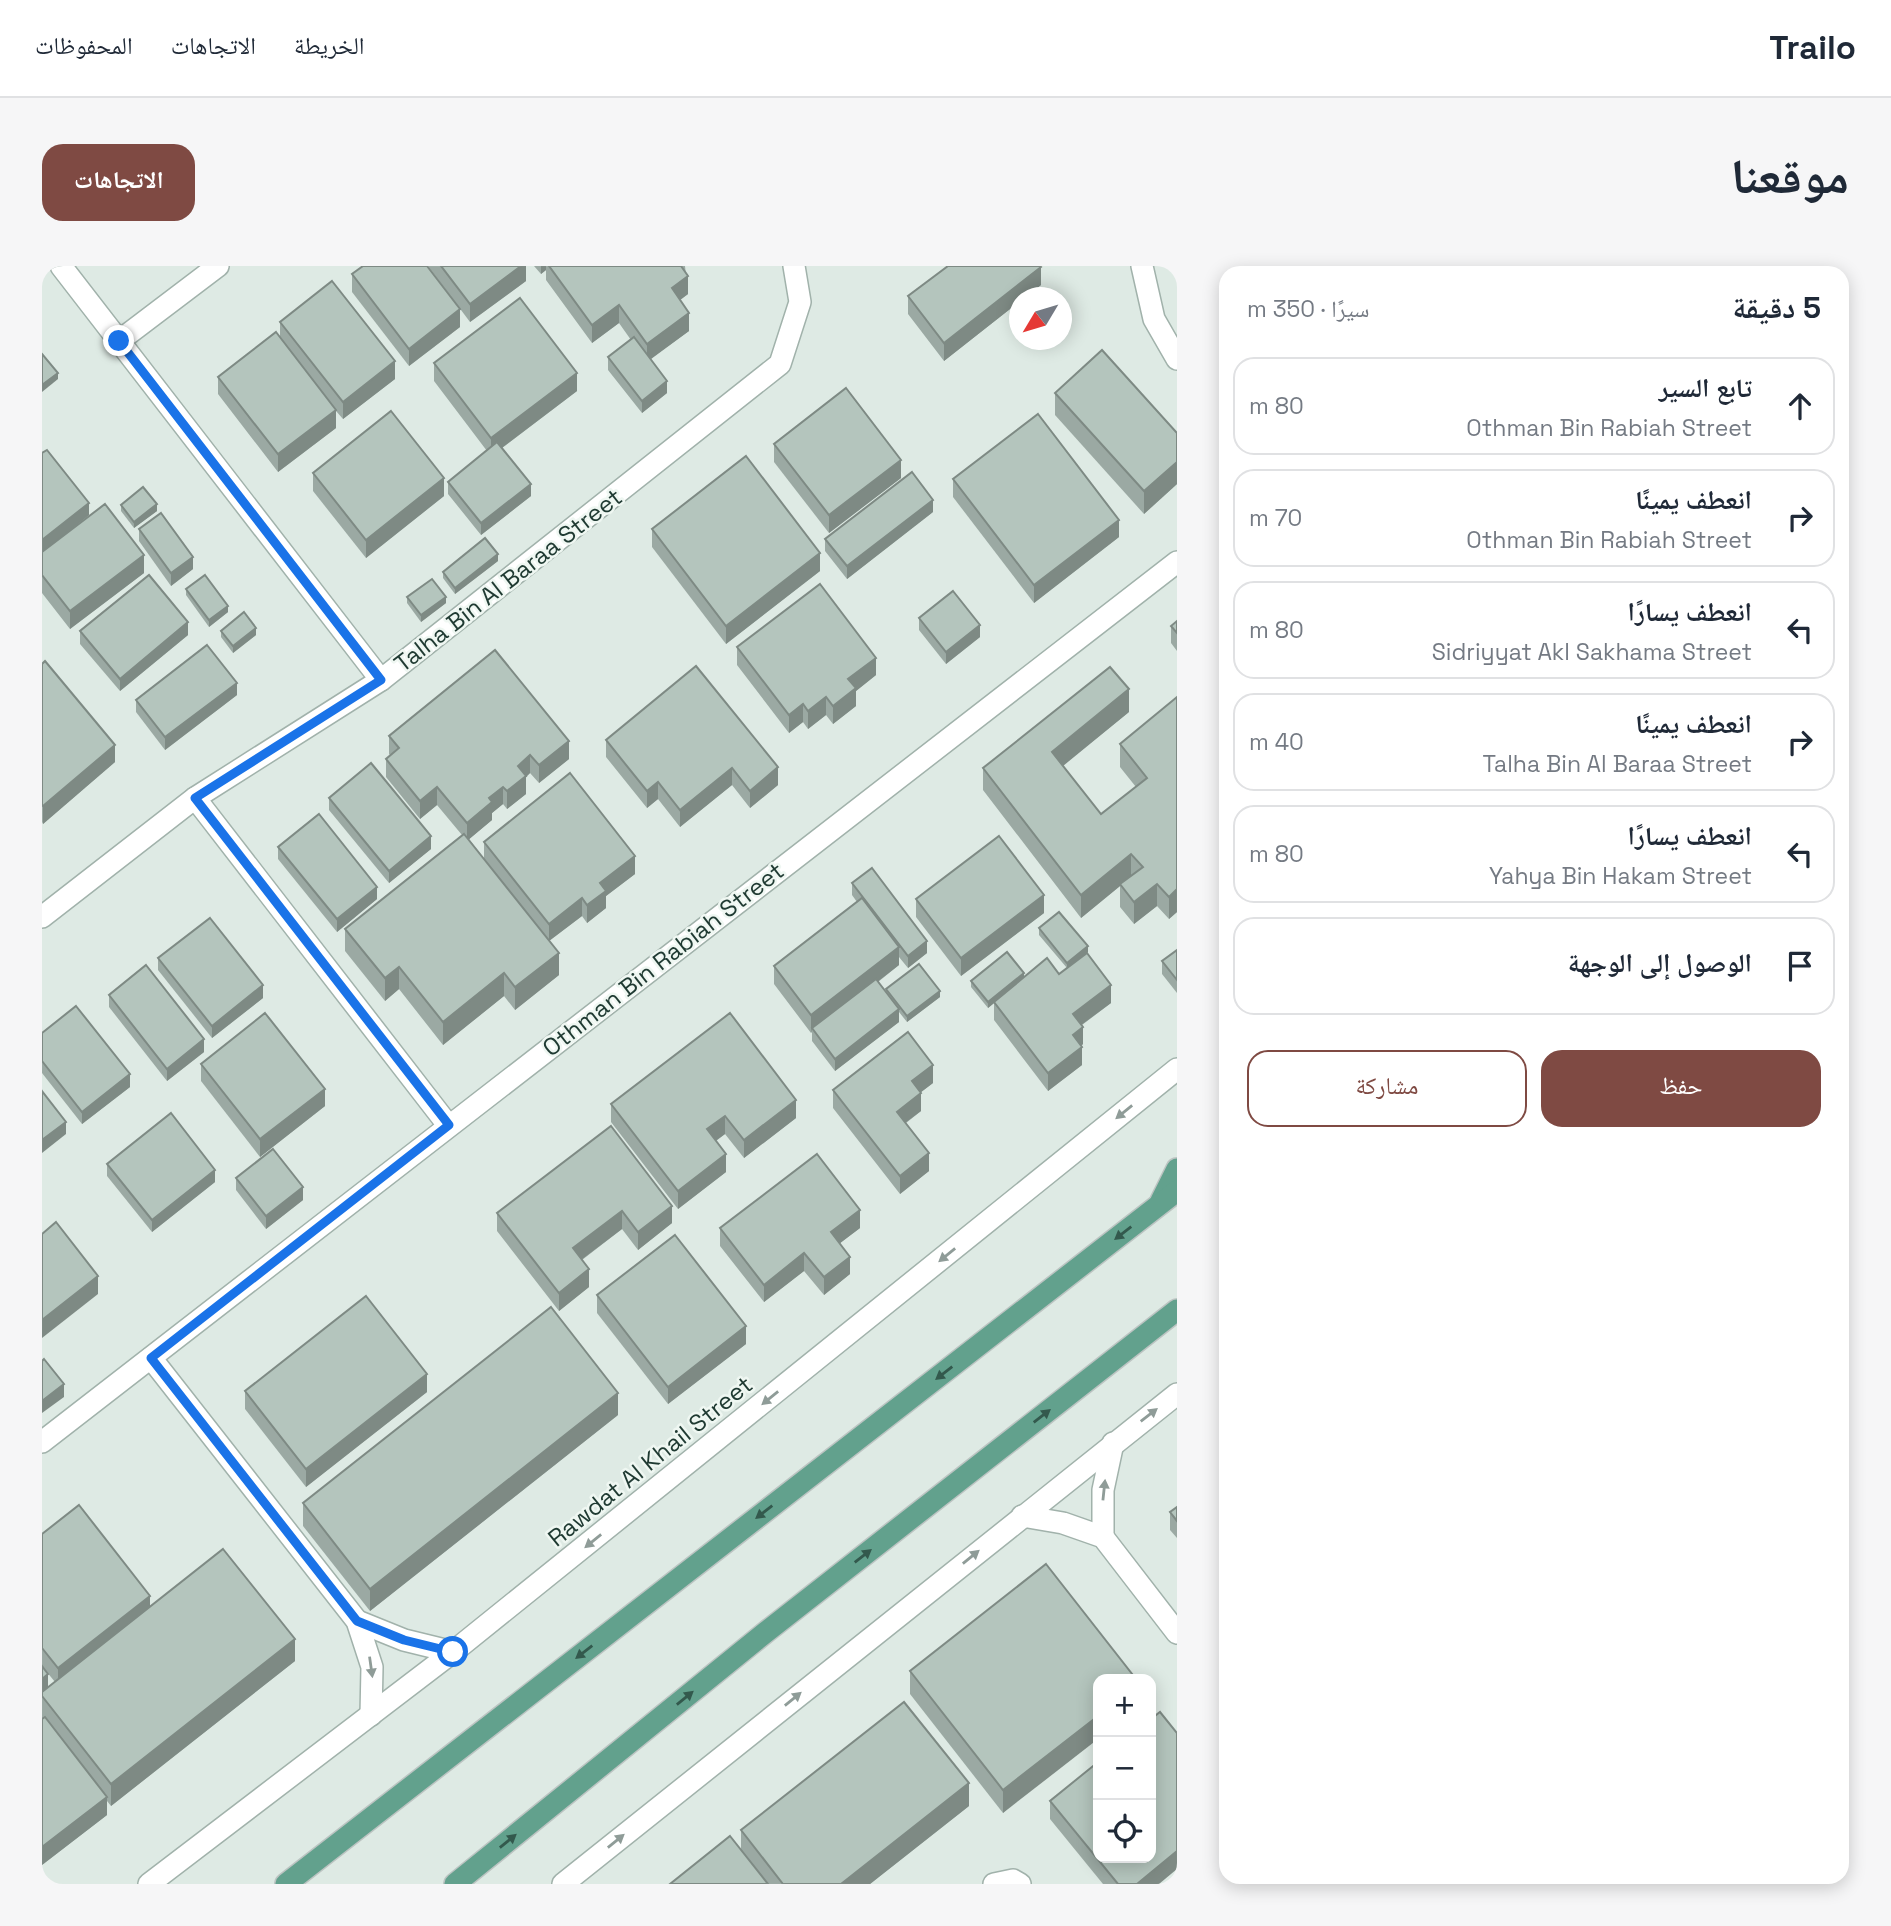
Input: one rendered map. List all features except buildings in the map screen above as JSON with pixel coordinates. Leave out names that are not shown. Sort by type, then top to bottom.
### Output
[{"type":"main road","points":[[1159,1205],[1177,1169]]},
{"type":"main road","points":[[286,1884],[1177,1191]]},
{"type":"main road","points":[[455,1884],[766,1632],[1177,1310]]},
{"type":"street","points":[[61,266],[381,680]]},
{"type":"street","points":[[119,341],[218,266]]},
{"type":"street","name":"Talha Bin Al Baraa Street","points":[[42,916],[195,798],[381,680],[780,364],[800,302],[794,266]]},
{"type":"street","points":[[1142,266],[1154,319],[1177,359]]},
{"type":"street","name":"Othman Bin Rabiah Street","points":[[42,1442],[1177,562]]},
{"type":"street","points":[[195,798],[449,1125]]},
{"type":"street","name":"Rawdat Al Khail Street","points":[[149,1884],[453,1652],[1177,1069]]},
{"type":"street","points":[[151,1358],[357,1621],[372,1667],[371,1715]]},
{"type":"street","points":[[563,1884],[1177,1394]]},
{"type":"street","points":[[1102,1537],[1103,1490],[1113,1443]]},
{"type":"street","points":[[1022,1516],[1063,1523],[1102,1537],[1177,1633]]},
{"type":"street","points":[[357,1621],[404,1640],[453,1652]]},
{"type":"street","points":[[994,1884],[1013,1880],[1020,1884]]},
{"type":"route","points":[[119,341],[381,680],[195,798],[449,1125],[151,1358],[357,1621],[404,1640],[453,1652]]}]
